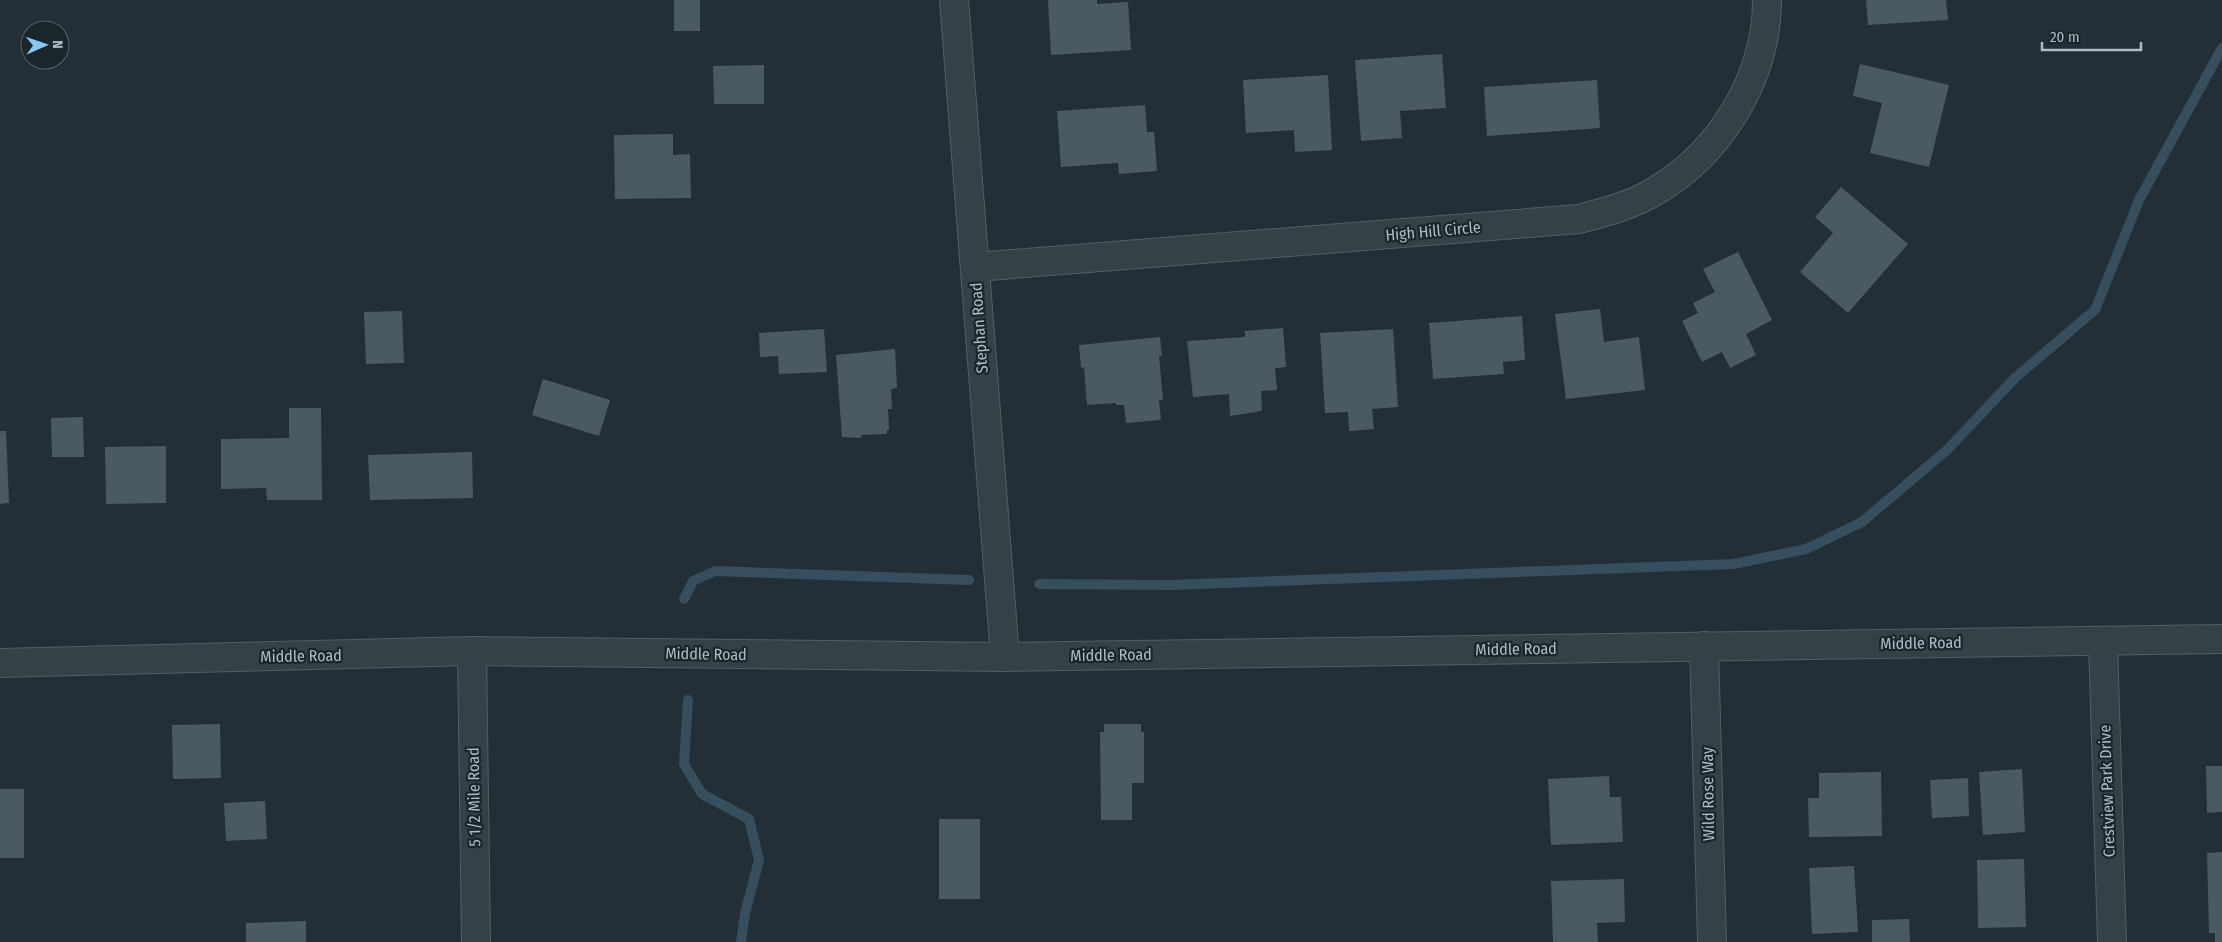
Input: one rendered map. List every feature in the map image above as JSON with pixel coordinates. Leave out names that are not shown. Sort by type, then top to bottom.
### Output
[{"type":"street","name":"Stephan Road","points":[[954,0],[1004,657]]},
{"type":"street","name":"High Hill Circle","points":[[974,267],[1579,219],[1620,208],[1657,190],[1684,170],[1720,135],[1742,100],[1758,61],[1767,13],[1767,0]]},
{"type":"street","name":"Middle Road","points":[[0,663],[472,651],[1004,657],[2222,639]]},
{"type":"street","name":"Crestview Park Drive","points":[[2103,641],[2112,942]]},
{"type":"street","name":"Wild Rose Way","points":[[1704,646],[1712,942]]},
{"type":"street","name":"5 1/2 Mile Road","points":[[472,651],[476,942]]},
{"type":"building","points":[[674,0],[700,0],[700,31],[674,31]]},
{"type":"building","points":[[1048,0],[1097,0],[1097,4],[1128,2],[1131,50],[1051,55]]},
{"type":"building","points":[[1866,0],[1946,0],[1948,20],[1868,25]]},
{"type":"building","points":[[1442,54],[1446,108],[1400,111],[1402,138],[1361,141],[1355,60]]},
{"type":"building","points":[[1860,64],[1949,85],[1929,167],[1870,153],[1882,103],[1853,96]]},
{"type":"building","points":[[764,65],[764,104],[714,104],[713,66]]},
{"type":"building","points":[[1328,75],[1332,150],[1295,152],[1294,130],[1246,133],[1243,80]]},
{"type":"building","points":[[1597,80],[1600,128],[1487,136],[1484,87]]},
{"type":"building","points":[[1145,105],[1147,132],[1154,132],[1157,171],[1119,174],[1118,163],[1061,167],[1057,111]]},
{"type":"building","points":[[673,134],[673,155],[690,154],[691,198],[615,199],[614,135]]},
{"type":"building","points":[[1841,187],[1908,244],[1848,313],[1800,272],[1833,233],[1815,217]]},
{"type":"building","points":[[1738,252],[1772,320],[1746,334],[1756,355],[1730,368],[1722,352],[1702,362],[1682,321],[1698,313],[1693,303],[1715,292],[1703,269]]},
{"type":"building","points":[[1600,309],[1604,342],[1639,337],[1645,390],[1566,399],[1555,314]]},
{"type":"building","points":[[402,311],[404,363],[366,364],[364,312]]},
{"type":"building","points":[[1522,316],[1525,360],[1503,362],[1504,374],[1433,379],[1429,323]]},
{"type":"building","points":[[1283,328],[1286,367],[1275,368],[1277,390],[1261,391],[1262,411],[1230,416],[1229,394],[1193,397],[1187,341],[1245,337],[1245,331]]},
{"type":"building","points":[[824,329],[827,372],[779,374],[778,356],[760,357],[759,333]]},
{"type":"building","points":[[1393,329],[1398,407],[1372,409],[1374,429],[1349,431],[1348,412],[1325,413],[1320,333]]},
{"type":"building","points":[[1160,337],[1162,356],[1159,356],[1163,400],[1159,400],[1161,420],[1126,423],[1124,405],[1116,405],[1116,403],[1087,405],[1084,367],[1081,368],[1079,345]]},
{"type":"building","points":[[895,349],[897,388],[891,389],[892,409],[888,409],[889,430],[887,430],[887,434],[861,435],[861,438],[842,437],[836,355]]},
{"type":"building","points":[[543,379],[610,400],[599,436],[532,415]]},
{"type":"building","points":[[289,408],[321,408],[322,500],[267,500],[266,488],[221,489],[221,439],[289,438]]},
{"type":"building","points":[[83,417],[84,457],[52,457],[51,418]]},
{"type":"building","points":[[0,431],[6,431],[9,503],[0,504]]},
{"type":"building","points":[[166,446],[166,503],[106,504],[105,447]]},
{"type":"building","points":[[472,452],[473,498],[370,500],[368,455]]},
{"type":"building","points":[[220,724],[221,778],[173,779],[172,725]]},
{"type":"building","points":[[1104,724],[1141,724],[1141,732],[1144,732],[1144,783],[1132,783],[1132,820],[1101,820],[1100,732],[1104,732]]},
{"type":"building","points":[[2206,766],[2222,766],[2222,812],[2207,813]]},
{"type":"building","points":[[2022,769],[2025,832],[1983,835],[1979,772]]},
{"type":"building","points":[[1881,772],[1882,836],[1809,837],[1808,798],[1819,798],[1819,773]]},
{"type":"building","points":[[1609,776],[1610,797],[1621,797],[1623,842],[1551,845],[1548,779]]},
{"type":"building","points":[[1968,778],[1969,816],[1932,818],[1930,780]]},
{"type":"building","points":[[0,789],[24,789],[24,858],[0,858]]},
{"type":"building","points":[[265,801],[267,839],[226,841],[224,803]]},
{"type":"building","points":[[939,819],[980,819],[980,899],[939,899]]},
{"type":"building","points":[[2222,852],[2222,942],[2215,942],[2215,933],[2209,933],[2207,853]]},
{"type":"building","points":[[2024,859],[2026,927],[1978,928],[1977,860]]},
{"type":"building","points":[[1854,866],[1858,932],[1812,934],[1809,868]]},
{"type":"building","points":[[1624,879],[1625,922],[1597,923],[1598,942],[1553,942],[1551,881]]},
{"type":"building","points":[[1909,919],[1910,942],[1872,942],[1872,920]]},
{"type":"building","points":[[306,921],[306,942],[246,942],[246,923]]},
{"type":"waterway","points":[[1039,584],[1170,585],[1734,564],[1806,549],[1862,522],[1947,450],[2016,377],[2095,310],[2139,200],[2222,48]]},
{"type":"waterway","points":[[684,599],[693,581],[715,571],[969,580]]},
{"type":"waterway","points":[[688,700],[684,764],[702,794],[749,819],[759,860],[745,913],[741,942]]}]
